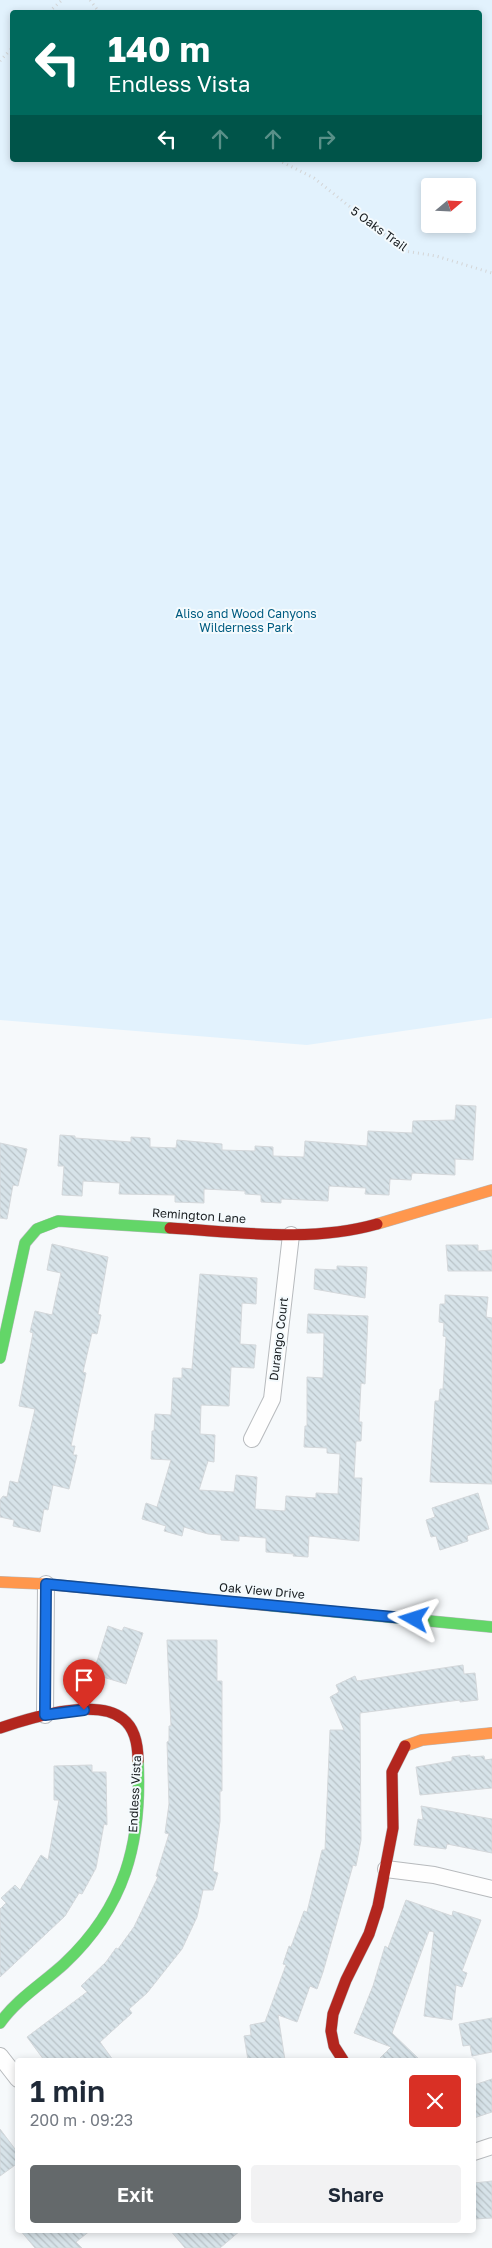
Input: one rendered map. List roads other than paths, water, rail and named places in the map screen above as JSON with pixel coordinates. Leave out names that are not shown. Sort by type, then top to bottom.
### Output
[{"type":"street","name":"Remington Lane","points":[[0,1358],[25,1243],[37,1228],[58,1221],[291,1235],[352,1231],[492,1190]]},
{"type":"street","name":"Durango Court","points":[[252,1439],[272,1399],[291,1235]]},
{"type":"street","name":"Oak View Drive","points":[[0,1582],[46,1584],[492,1626]]},
{"type":"street","points":[[45,1715],[46,1584]]},
{"type":"street","name":"Endless Vista","points":[[0,1728],[45,1715],[84,1710],[115,1714],[130,1726],[136,1741],[136,1822],[128,1869],[107,1915],[66,1962],[16,2005],[0,2023]]},
{"type":"street","points":[[341,2058],[336,2053],[330,2030],[340,1994],[369,1933],[386,1869],[394,1814],[392,1770],[403,1747],[422,1740],[492,1733]]},
{"type":"street","points":[[386,1869],[434,1875],[492,1889]]},
{"type":"street","points":[[0,2056],[15,2075]]},
{"type":"street","points":[[476,2151],[492,2146]]},
{"type":"park label","name":"Aliso and Wood Canyons Wilderness Park","points":[[246,621]]}]
